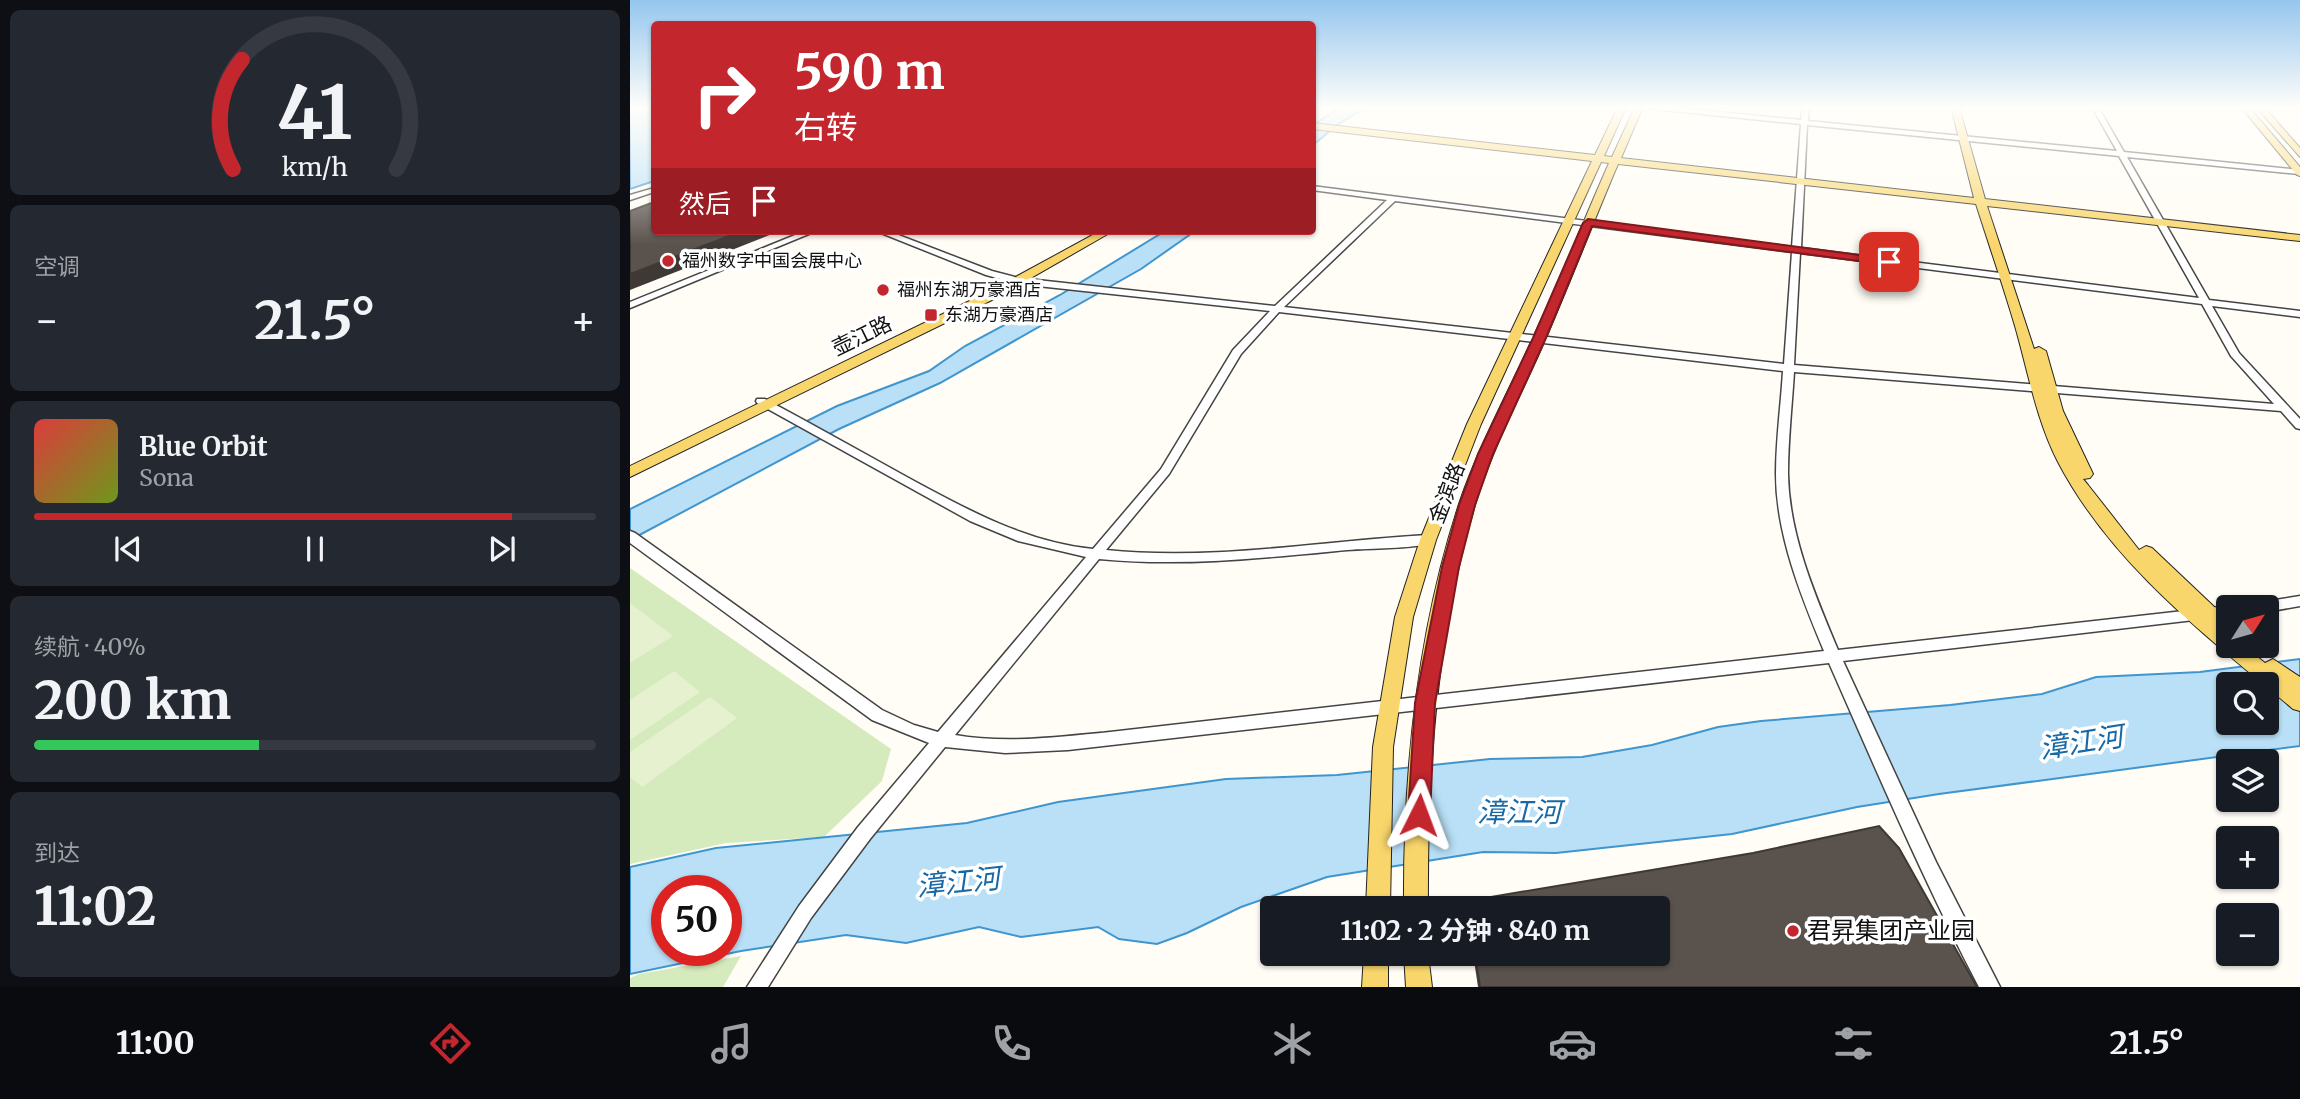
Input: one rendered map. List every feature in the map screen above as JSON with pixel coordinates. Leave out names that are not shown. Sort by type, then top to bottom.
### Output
[{"type":"main road","points":[[1565,153],[2300,235]]},
{"type":"main road","name":"金滨路","points":[[1378,896],[1382,747],[1404,617],[1428,540],[1474,424],[1601,153]]},
{"type":"main road","name":"金滨路","points":[[1416,896],[1425,703],[1450,567],[1467,505],[1486,454],[1540,338],[1619,153]]},
{"type":"main road","points":[[1972,153],[2065,461],[2122,541],[2216,626]]},
{"type":"main road","points":[[2283,153],[2299,173]]},
{"type":"main road","name":"壶江路","points":[[1015,280],[1092,235]]},
{"type":"main road","name":"壶江路","points":[[630,472],[1100,235]]},
{"type":"main road","points":[[1529,309],[1551,311]]},
{"type":"main road","points":[[1504,361],[1526,365]]},
{"type":"main road","name":"壶江路","points":[[630,464],[764,403]]},
{"type":"main road","points":[[2252,658],[2300,703]]},
{"type":"main road","points":[[2257,658],[2300,688]]},
{"type":"main road","points":[[1375,987],[1376,966]]},
{"type":"main road","points":[[1417,966],[1419,987]]},
{"type":"street","points":[[1802,153],[1782,475],[1785,503],[1796,551],[1833,655],[1937,885],[1990,987]]},
{"type":"street","points":[[2111,153],[2299,173]]},
{"type":"street","points":[[2121,154],[2235,354],[2300,426]]},
{"type":"street","points":[[1316,189],[2300,314]]},
{"type":"street","points":[[630,198],[651,191]]},
{"type":"street","points":[[757,987],[806,912],[864,833],[1165,471],[1237,352],[1277,309],[1393,199]]},
{"type":"street","points":[[630,306],[802,235]]},
{"type":"street","points":[[890,235],[989,274],[1015,280],[1788,368],[2282,408]]},
{"type":"street","points":[[764,403],[992,527],[1041,544],[1097,554],[1188,559],[1372,542],[1428,540]]},
{"type":"street","points":[[636,541],[877,715],[912,732],[982,746],[1056,744],[2216,612]]},
{"type":"street","points":[[2279,604],[2300,601]]},
{"type":"green space","points":[[630,568],[891,749],[882,781],[824,837],[726,843],[630,864]]},
{"type":"green space","points":[[630,603],[673,636],[630,663]]},
{"type":"green space","points":[[674,671],[700,692],[630,740],[630,700]]},
{"type":"green space","points":[[710,697],[737,718],[642,787],[630,777],[630,752]]},
{"type":"green space","points":[[684,966],[735,966],[723,987],[630,987],[630,978]]},
{"type":"water","points":[[630,153],[651,153],[651,182],[630,189]]},
{"type":"water","points":[[1158,235],[1189,235],[1141,269],[940,383],[839,429],[630,540],[630,509],[837,406],[929,371],[965,346],[1060,295]]},
{"type":"water","name":"漳江河","points":[[2300,659],[2300,746],[2277,749],[2216,749],[2216,757],[1857,807],[1732,834],[1556,853],[1483,852],[1327,877],[1273,896],[1260,896],[1260,900],[1157,944],[1119,939],[1098,927],[1021,937],[979,927],[906,943],[846,935],[742,951],[742,875],[651,875],[651,966],[669,966],[630,974],[630,867],[716,848],[967,823],[1058,802],[1226,779],[1337,775],[1490,759],[1582,757],[1652,745],[1718,727],[2042,694],[2096,677],[2200,672]]},
{"type":"building","points":[[651,203],[651,235],[732,235],[630,274],[630,211]]},
{"type":"building","name":"君昇集团产业园","points":[[1879,826],[1899,848],[1977,987],[1480,987],[1477,966],[1670,966],[1670,896],[1497,896],[1753,853]]},
{"type":"place","name":"福州数字中国会展中心","points":[[668,261]]},
{"type":"place","name":"福州东湖万豪酒店","points":[[883,290]]},
{"type":"place","name":"东湖万豪酒店","points":[[931,315]]},
{"type":"place","name":"君昇集团产业园","points":[[1793,931]]},
{"type":"route","points":[[1419,815],[1425,703],[1450,567],[1467,505],[1486,454],[1540,338],[1588,223],[1889,262]]}]
